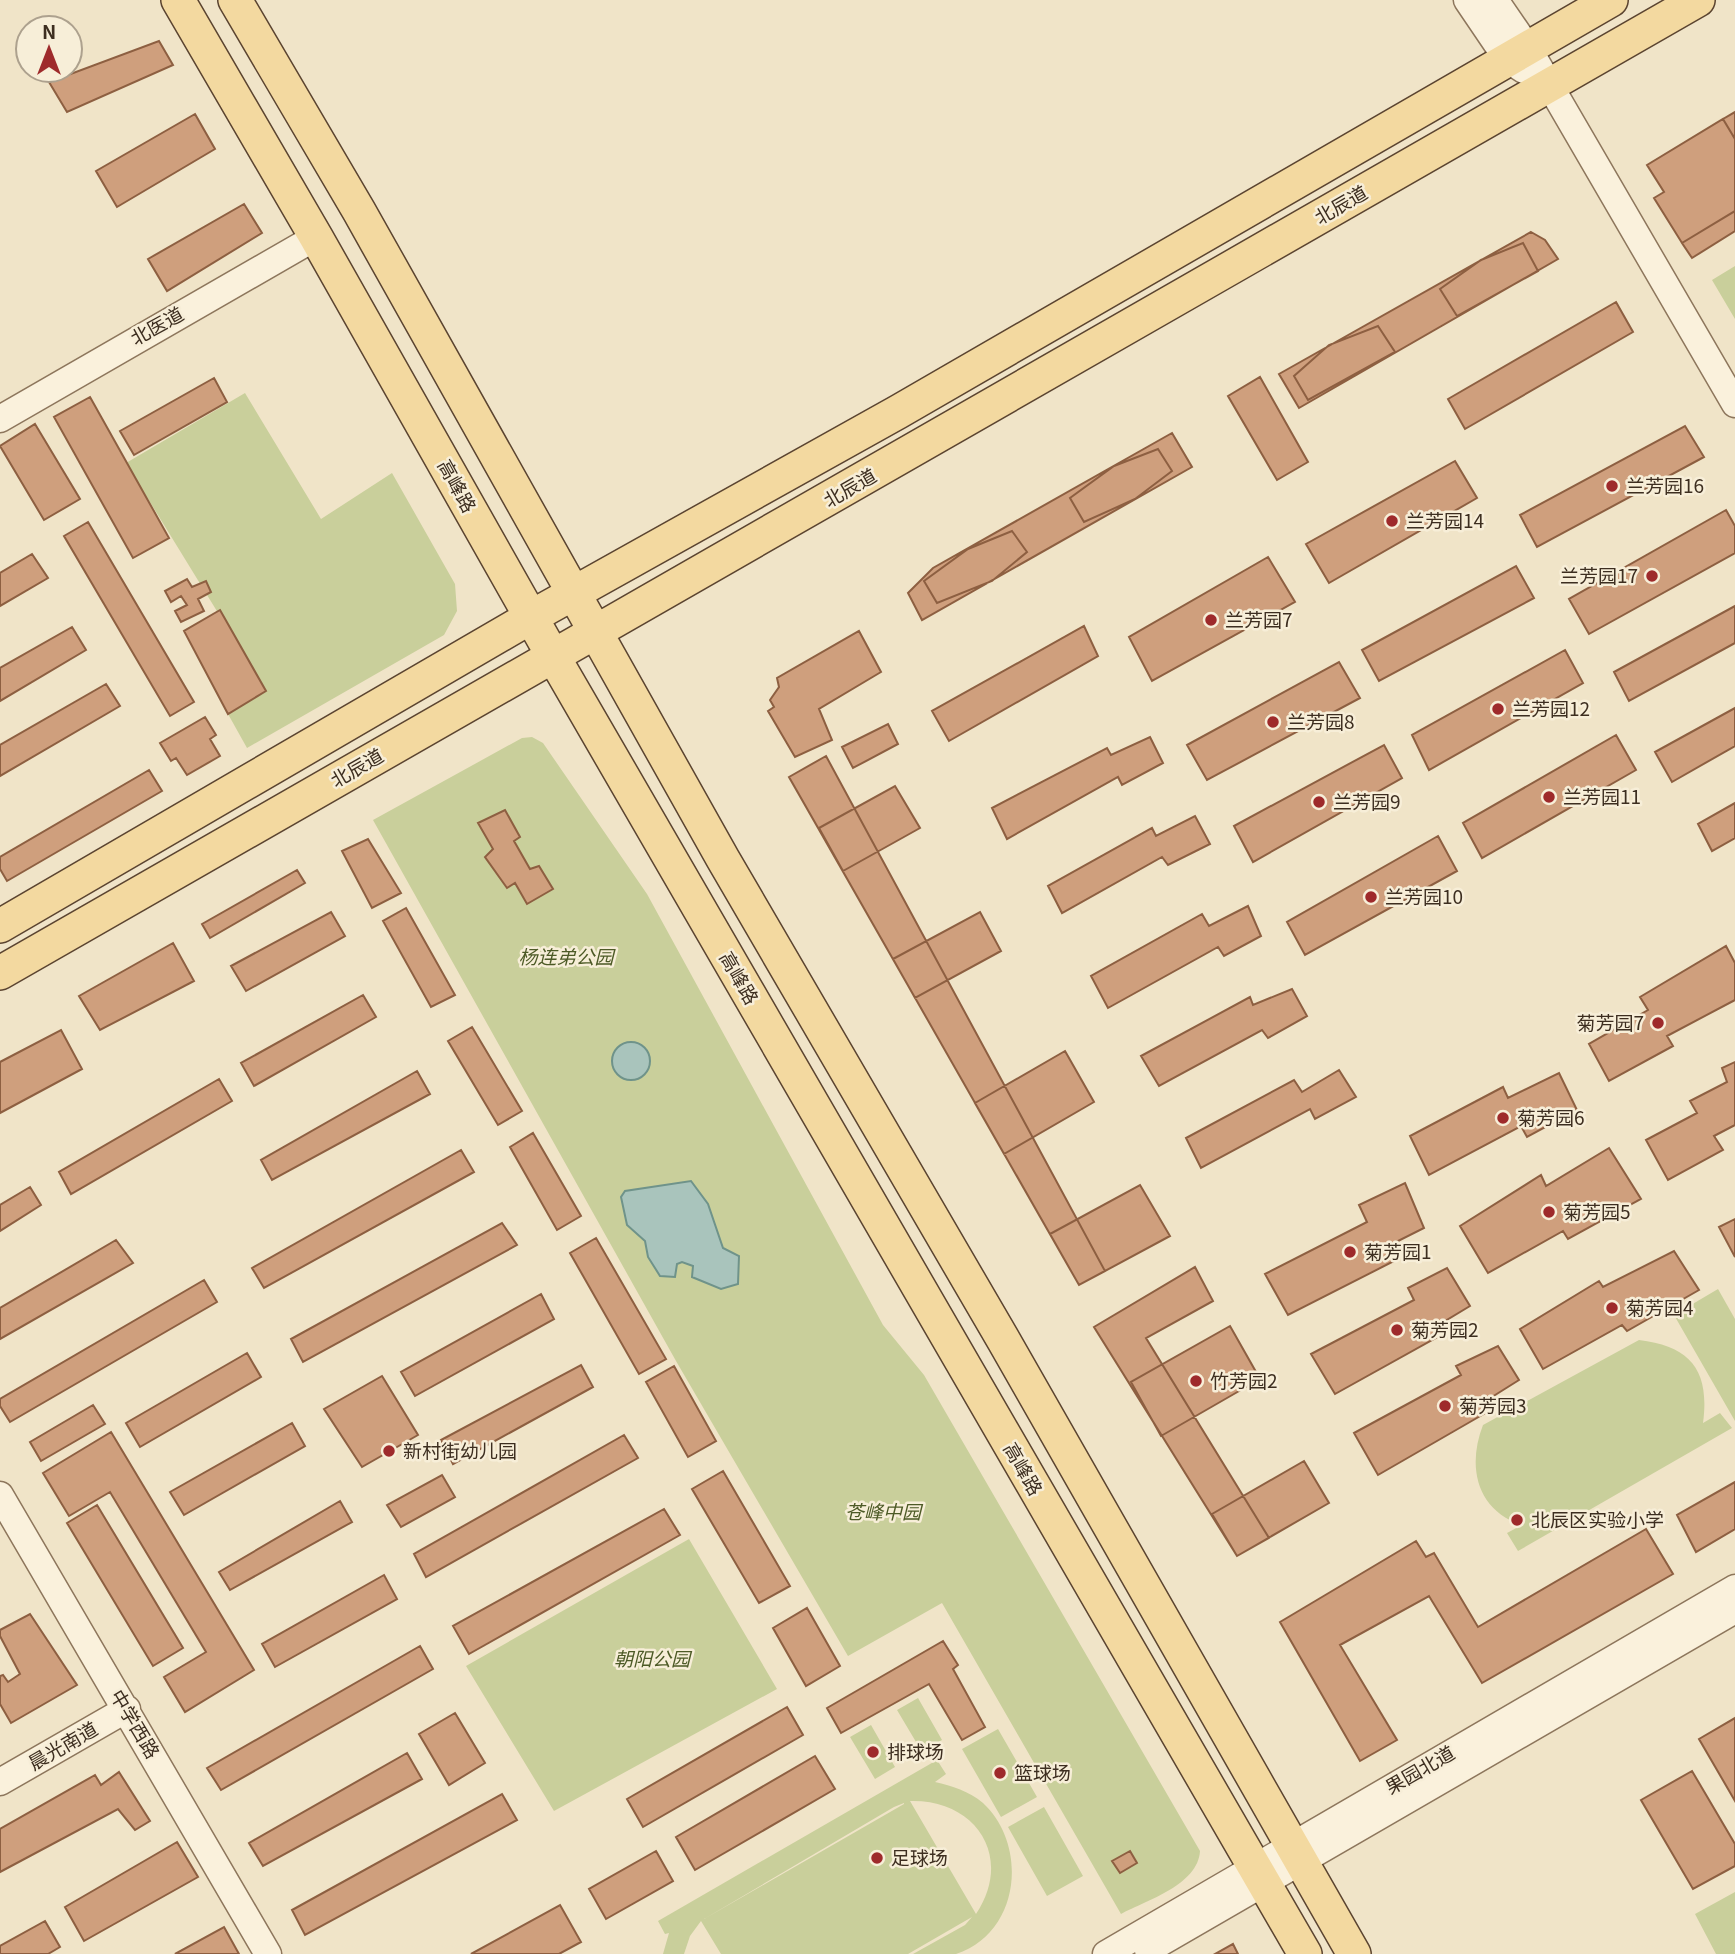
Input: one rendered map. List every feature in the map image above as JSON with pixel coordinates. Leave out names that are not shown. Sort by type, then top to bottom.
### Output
[{"type":"main road","name":"高峰路","points":[[178,0],[316,237],[553,656],[1305,1954]]},
{"type":"main road","points":[[235,0],[359,211],[723,859],[1004,1341],[1354,1954]]},
{"type":"main road","points":[[0,926],[531,617],[910,405],[1611,0]]},
{"type":"main road","name":"北辰道","points":[[0,973],[1698,0]]},
{"type":"street","points":[[1467,0],[1550,85],[1735,404]]},
{"type":"street","points":[[1495,0],[1518,53]]},
{"type":"street","name":"北医道","points":[[0,419],[316,237]]},
{"type":"street","name":"中学西路","points":[[0,1494],[268,1954]]},
{"type":"street","name":"果园北道","points":[[1106,1954],[1296,1853],[1735,1588]]},
{"type":"street","name":"果园北道","points":[[1296,1853],[1735,1610]]},
{"type":"street","name":"晨光南道","points":[[0,1782],[127,1709]]},
{"type":"street","name":"果园北道","points":[[1140,1954],[1258,1875]]},
{"type":"green space","points":[[1735,266],[1735,319],[1712,280]]},
{"type":"green space","points":[[245,393],[321,519],[392,473],[455,584],[457,611],[444,635],[247,748],[228,714],[266,691],[126,463]]},
{"type":"green space","points":[[532,737],[543,743],[647,894],[883,1325],[924,1375],[1200,1851],[1197,1863],[1190,1873],[1170,1890],[1121,1914],[942,1603],[848,1656],[676,1361],[373,820],[522,738]]},
{"type":"green space","points":[[1718,1289],[1735,1319],[1735,1421],[1674,1315]]},
{"type":"green space","points":[[1639,1340],[1672,1348],[1684,1355],[1700,1375],[1704,1405],[1703,1423],[1720,1413],[1732,1428],[1518,1551],[1507,1533],[1522,1525],[1494,1509],[1479,1485],[1476,1456],[1483,1425]]},
{"type":"green space","name":"朝阳公园","points":[[689,1539],[777,1689],[554,1811],[466,1666]]},
{"type":"green space","name":"排球场","points":[[918,1698],[942,1740],[922,1752],[897,1710]]},
{"type":"green space","name":"排球场","points":[[871,1725],[895,1767],[875,1779],[850,1737]]},
{"type":"green space","name":"篮球场","points":[[998,1729],[1037,1797],[1001,1817],[962,1749]]},
{"type":"green space","name":"足球场","points":[[937,1760],[946,1774],[935,1782],[960,1789],[983,1803],[998,1821],[1012,1864],[1011,1887],[1005,1908],[994,1928],[977,1943],[956,1954],[913,1954],[965,1925],[972,1917],[908,1954],[721,1954],[701,1921],[690,1936],[684,1954],[663,1954],[669,1933],[665,1934],[658,1921]],"holes":[[[910,1801],[933,1803],[953,1810],[970,1821],[982,1835],[989,1853],[991,1872],[987,1893],[976,1914]],[[904,1804],[704,1919],[894,1807]]]},
{"type":"green space","name":"篮球场","points":[[1044,1807],[1083,1876],[1047,1896],[1008,1827]]},
{"type":"green space","points":[[1735,1892],[1735,1954],[1716,1954],[1695,1914]]},
{"type":"water","points":[[631,1042],[644,1048],[650,1061],[644,1074],[631,1080],[618,1074],[612,1061],[618,1048]]},
{"type":"water","points":[[691,1181],[708,1204],[723,1248],[739,1256],[738,1284],[721,1289],[692,1277],[693,1266],[682,1262],[677,1264],[675,1277],[660,1276],[648,1257],[645,1241],[627,1225],[621,1197],[625,1191]]},
{"type":"building","points":[[159,41],[173,65],[67,112],[50,84],[84,84],[84,69]]},
{"type":"building","points":[[1735,112],[1735,139],[1723,119]]},
{"type":"building","points":[[195,114],[215,149],[117,207],[96,171]]},
{"type":"building","points":[[1723,119],[1735,139],[1735,211],[1682,243],[1654,198],[1664,192],[1647,165]]},
{"type":"building","points":[[244,204],[262,233],[167,291],[148,259]]},
{"type":"building","points":[[1735,211],[1735,231],[1692,258],[1682,243]]},
{"type":"building","points":[[1531,232],[1545,240],[1558,259],[1299,408],[1279,374]]},
{"type":"building","points":[[1523,243],[1538,271],[1457,316],[1440,289],[1481,260]]},
{"type":"building","points":[[1616,302],[1633,332],[1465,429],[1448,399]]},
{"type":"building","points":[[1378,326],[1395,352],[1308,400],[1294,376],[1329,345]]},
{"type":"building","points":[[1260,377],[1308,462],[1277,480],[1228,396]]},
{"type":"building","points":[[214,378],[227,402],[134,455],[120,431]]},
{"type":"building","points":[[90,397],[169,538],[133,558],[54,417]]},
{"type":"building","points":[[35,424],[80,499],[44,520],[0,446]]},
{"type":"building","name":"兰芳园16","points":[[1685,426],[1704,457],[1537,547],[1520,515]]},
{"type":"building","points":[[1172,433],[1192,467],[922,620],[908,593],[933,568]]},
{"type":"building","points":[[1158,449],[1172,471],[1135,499],[1084,522],[1070,498],[1114,466]]},
{"type":"building","name":"兰芳园14","points":[[1455,461],[1477,498],[1329,583],[1306,544]]},
{"type":"building","name":"兰芳园17","points":[[1726,510],[1735,526],[1735,553],[1589,634],[1569,599]]},
{"type":"building","points":[[88,522],[194,702],[170,716],[64,536]]},
{"type":"building","points":[[1012,531],[1027,552],[992,581],[937,603],[924,581],[968,549]]},
{"type":"building","points":[[32,554],[48,578],[0,606],[0,573]]},
{"type":"building","name":"兰芳园7","points":[[1268,557],[1295,602],[1152,681],[1129,637]]},
{"type":"building","points":[[1516,566],[1534,598],[1379,681],[1362,650]]},
{"type":"building","points":[[187,579],[192,587],[206,581],[211,592],[198,599],[204,611],[181,622],[175,611],[187,605],[181,596],[171,602],[165,591]]},
{"type":"building","points":[[1735,606],[1735,643],[1629,701],[1614,672]]},
{"type":"building","points":[[220,610],[266,691],[228,714],[184,631]]},
{"type":"building","points":[[1084,626],[1098,656],[949,741],[932,711]]},
{"type":"building","points":[[72,627],[86,650],[0,701],[0,668]]},
{"type":"building","points":[[859,631],[881,672],[819,709],[832,740],[795,757],[768,711],[774,707],[770,700],[779,687],[777,678]]},
{"type":"building","name":"兰芳园12","points":[[1565,650],[1583,683],[1429,770],[1412,735]]},
{"type":"building","name":"兰芳园8","points":[[1339,662],[1360,698],[1207,780],[1187,745]]},
{"type":"building","points":[[106,684],[120,706],[0,776],[0,745]]},
{"type":"building","points":[[1735,708],[1735,746],[1672,782],[1655,752]]},
{"type":"building","points":[[205,717],[216,735],[210,739],[220,756],[187,775],[176,758],[171,761],[160,743]]},
{"type":"building","points":[[888,724],[898,744],[853,768],[842,747]]},
{"type":"building","name":"兰芳园11","points":[[1616,735],[1636,770],[1482,858],[1463,823]]},
{"type":"building","points":[[1150,737],[1163,763],[1122,785],[1118,777],[1007,839],[992,808],[1107,748],[1111,755]]},
{"type":"building","name":"兰芳园9","points":[[1384,745],[1402,778],[1253,862],[1234,826]]},
{"type":"building","points":[[826,756],[1105,1271],[1079,1285],[789,777]]},
{"type":"building","points":[[149,770],[162,791],[7,881],[0,869],[0,857]]},
{"type":"building","points":[[895,786],[920,828],[843,871],[819,828]]},
{"type":"building","points":[[1735,803],[1735,838],[1712,851],[1698,824]]},
{"type":"building","points":[[505,810],[520,837],[514,841],[530,869],[539,866],[553,889],[527,904],[515,883],[507,888],[485,857],[493,849],[478,823]]},
{"type":"building","points":[[1195,816],[1210,844],[1168,865],[1162,857],[1062,913],[1048,886],[1152,828],[1156,836]]},
{"type":"building","name":"兰芳园10","points":[[1438,836],[1457,871],[1305,955],[1287,922]]},
{"type":"building","points":[[368,839],[401,893],[372,908],[342,851]]},
{"type":"building","points":[[297,870],[305,883],[210,938],[202,924]]},
{"type":"building","points":[[1248,906],[1261,936],[1224,956],[1218,947],[1108,1008],[1091,976],[1202,914],[1209,926]]},
{"type":"building","points":[[406,908],[455,995],[431,1007],[383,921]]},
{"type":"building","points":[[331,912],[345,936],[246,991],[231,966]]},
{"type":"building","points":[[980,912],[1001,951],[915,998],[893,959]]},
{"type":"building","points":[[173,943],[194,981],[100,1030],[79,996]]},
{"type":"building","name":"菊芳园7","points":[[1726,946],[1735,963],[1735,1000],[1667,1036],[1673,1046],[1609,1081],[1589,1044],[1648,1010],[1640,997]]},
{"type":"building","points":[[1292,989],[1307,1016],[1268,1038],[1262,1030],[1159,1086],[1141,1056],[1250,997],[1253,1005]]},
{"type":"building","points":[[363,995],[376,1017],[254,1086],[241,1063]]},
{"type":"building","points":[[472,1027],[522,1111],[498,1125],[448,1041]]},
{"type":"building","points":[[61,1030],[82,1069],[0,1113],[0,1062]]},
{"type":"building","points":[[1065,1051],[1094,1102],[1004,1154],[975,1103]]},
{"type":"building","points":[[1735,1062],[1735,1125],[1714,1136],[1723,1150],[1668,1180],[1646,1140],[1697,1113],[1690,1101],[1727,1082],[1722,1068]]},
{"type":"building","points":[[1339,1070],[1356,1097],[1315,1119],[1310,1109],[1201,1168],[1186,1138],[1294,1080],[1302,1092]]},
{"type":"building","points":[[417,1071],[430,1094],[272,1180],[261,1160]]},
{"type":"building","name":"菊芳园6","points":[[1559,1073],[1577,1110],[1527,1137],[1521,1126],[1429,1175],[1410,1136],[1503,1087],[1508,1098]]},
{"type":"building","points":[[219,1079],[232,1101],[71,1194],[59,1172]]},
{"type":"building","points":[[533,1133],[581,1216],[557,1230],[510,1147]]},
{"type":"building","name":"菊芳园5","points":[[1609,1148],[1641,1199],[1568,1239],[1563,1231],[1488,1273],[1460,1226],[1541,1175],[1546,1186]]},
{"type":"building","points":[[461,1150],[474,1172],[264,1288],[252,1268]]},
{"type":"building","name":"菊芳园1","points":[[1405,1183],[1424,1228],[1390,1245],[1396,1260],[1288,1315],[1265,1274],[1367,1222],[1359,1205]]},
{"type":"building","points":[[1140,1185],[1170,1236],[1079,1285],[1050,1234]]},
{"type":"building","points":[[30,1187],[41,1205],[0,1231],[0,1205]]},
{"type":"building","points":[[1735,1219],[1735,1257],[1719,1227]]},
{"type":"building","points":[[502,1223],[517,1245],[303,1362],[291,1339]]},
{"type":"building","points":[[596,1238],[666,1359],[639,1374],[570,1253]]},
{"type":"building","points":[[116,1240],[133,1263],[0,1339],[0,1308]]},
{"type":"building","name":"菊芳园4","points":[[1674,1251],[1699,1290],[1627,1331],[1622,1325],[1543,1369],[1520,1329],[1599,1281],[1603,1287]]},
{"type":"building","points":[[1195,1267],[1213,1301],[1146,1338],[1269,1538],[1237,1556],[1094,1327]]},
{"type":"building","name":"菊芳园2","points":[[1447,1268],[1470,1306],[1437,1326],[1441,1335],[1335,1394],[1311,1354],[1414,1300],[1408,1288]]},
{"type":"building","points":[[204,1280],[217,1302],[10,1422],[0,1406],[0,1399]]},
{"type":"building","points":[[541,1294],[554,1319],[415,1396],[401,1372]]},
{"type":"building","name":"竹芳园2","points":[[1230,1326],[1260,1379],[1161,1436],[1131,1382]]},
{"type":"building","name":"菊芳园3","points":[[1498,1346],[1519,1380],[1484,1402],[1489,1411],[1378,1475],[1354,1433],[1461,1375],[1456,1366]]},
{"type":"building","points":[[247,1353],[261,1377],[140,1447],[126,1423]]},
{"type":"building","points":[[581,1365],[593,1387],[453,1464],[441,1440]]},
{"type":"building","points":[[674,1366],[716,1441],[688,1457],[646,1382]]},
{"type":"building","points":[[382,1376],[418,1435],[362,1467],[324,1409]]},
{"type":"building","points":[[93,1405],[105,1424],[41,1461],[30,1442]]},
{"type":"building","points":[[292,1423],[305,1446],[184,1515],[170,1492]]},
{"type":"building","points":[[111,1432],[254,1670],[185,1712],[164,1677],[206,1652],[110,1492],[69,1516],[43,1473]]},
{"type":"building","points":[[624,1435],[638,1458],[426,1577],[414,1554]]},
{"type":"building","points":[[1304,1461],[1329,1503],[1237,1556],[1212,1514]]},
{"type":"building","points":[[723,1471],[790,1586],[759,1603],[692,1489]]},
{"type":"building","points":[[442,1475],[455,1497],[401,1527],[387,1505]]},
{"type":"building","points":[[1735,1482],[1735,1529],[1696,1552],[1677,1515]]},
{"type":"building","points":[[340,1501],[352,1522],[230,1590],[219,1572]]},
{"type":"building","points":[[97,1505],[183,1648],[153,1666],[67,1523]]},
{"type":"building","points":[[664,1509],[680,1535],[469,1654],[453,1626]]},
{"type":"building","points":[[1646,1529],[1673,1574],[1482,1683],[1429,1596],[1340,1645],[1397,1740],[1360,1761],[1280,1622],[1416,1541],[1426,1557],[1434,1553],[1478,1627]]},
{"type":"building","points":[[384,1575],[397,1599],[275,1667],[262,1644]]},
{"type":"building","points":[[807,1608],[840,1666],[806,1686],[773,1628]]},
{"type":"building","points":[[30,1614],[77,1685],[11,1723],[0,1704],[0,1676],[3,1675],[8,1682],[20,1674],[0,1636],[0,1630]]},
{"type":"building","points":[[943,1641],[958,1665],[953,1669],[985,1727],[962,1740],[929,1684],[841,1733],[827,1708]]},
{"type":"building","points":[[420,1646],[433,1669],[221,1790],[207,1768]]},
{"type":"building","points":[[787,1707],[803,1735],[643,1827],[627,1799]]},
{"type":"building","points":[[455,1713],[485,1763],[449,1785],[419,1734]]},
{"type":"building","points":[[1735,1718],[1735,1801],[1699,1739]]},
{"type":"building","points":[[407,1753],[422,1779],[263,1866],[249,1843]]},
{"type":"building","points":[[815,1756],[835,1789],[695,1870],[676,1837]]},
{"type":"building","points":[[1692,1771],[1735,1844],[1735,1866],[1693,1889],[1641,1800]]},
{"type":"building","points":[[119,1772],[150,1821],[135,1830],[118,1809],[0,1872],[0,1829],[95,1775],[101,1785]]},
{"type":"building","points":[[502,1794],[517,1820],[305,1935],[292,1910]]},
{"type":"building","points":[[177,1842],[198,1877],[84,1941],[65,1907]]},
{"type":"building","points":[[656,1851],[673,1881],[606,1919],[589,1889]]},
{"type":"building","points":[[1130,1851],[1137,1863],[1120,1873],[1112,1861]]},
{"type":"building","points":[[560,1905],[581,1942],[559,1954],[471,1954]]},
{"type":"building","points":[[45,1921],[60,1947],[48,1954],[0,1954],[0,1946]]},
{"type":"building","points":[[224,1927],[239,1954],[175,1954]]},
{"type":"building","points":[[1233,1944],[1238,1954],[1215,1954]]},
{"type":"place","name":"兰芳园16","points":[[1612,486]]},
{"type":"place","name":"兰芳园14","points":[[1392,521]]},
{"type":"place","name":"兰芳园17","points":[[1652,576]]},
{"type":"place","name":"兰芳园7","points":[[1211,620]]},
{"type":"place","name":"兰芳园12","points":[[1498,709]]},
{"type":"place","name":"兰芳园8","points":[[1273,722]]},
{"type":"place","name":"兰芳园11","points":[[1549,797]]},
{"type":"place","name":"兰芳园9","points":[[1319,802]]},
{"type":"place","name":"兰芳园10","points":[[1371,897]]},
{"type":"place","name":"菊芳园7","points":[[1658,1023]]},
{"type":"place","name":"菊芳园6","points":[[1503,1118]]},
{"type":"place","name":"菊芳园5","points":[[1549,1212]]},
{"type":"place","name":"菊芳园1","points":[[1350,1252]]},
{"type":"place","name":"菊芳园4","points":[[1612,1308]]},
{"type":"place","name":"菊芳园2","points":[[1397,1330]]},
{"type":"place","name":"竹芳园2","points":[[1196,1381]]},
{"type":"place","name":"菊芳园3","points":[[1445,1406]]},
{"type":"place","name":"新村街幼儿园","points":[[389,1451]]},
{"type":"place","name":"北辰区实验小学","points":[[1517,1520]]},
{"type":"place","name":"排球场","points":[[873,1752]]},
{"type":"place","name":"篮球场","points":[[1000,1773]]},
{"type":"place","name":"足球场","points":[[877,1858]]},
{"type":"park label","name":"杨连弟公园","points":[[566,957]]},
{"type":"park label","name":"苍峰中园","points":[[883,1512]]}]
